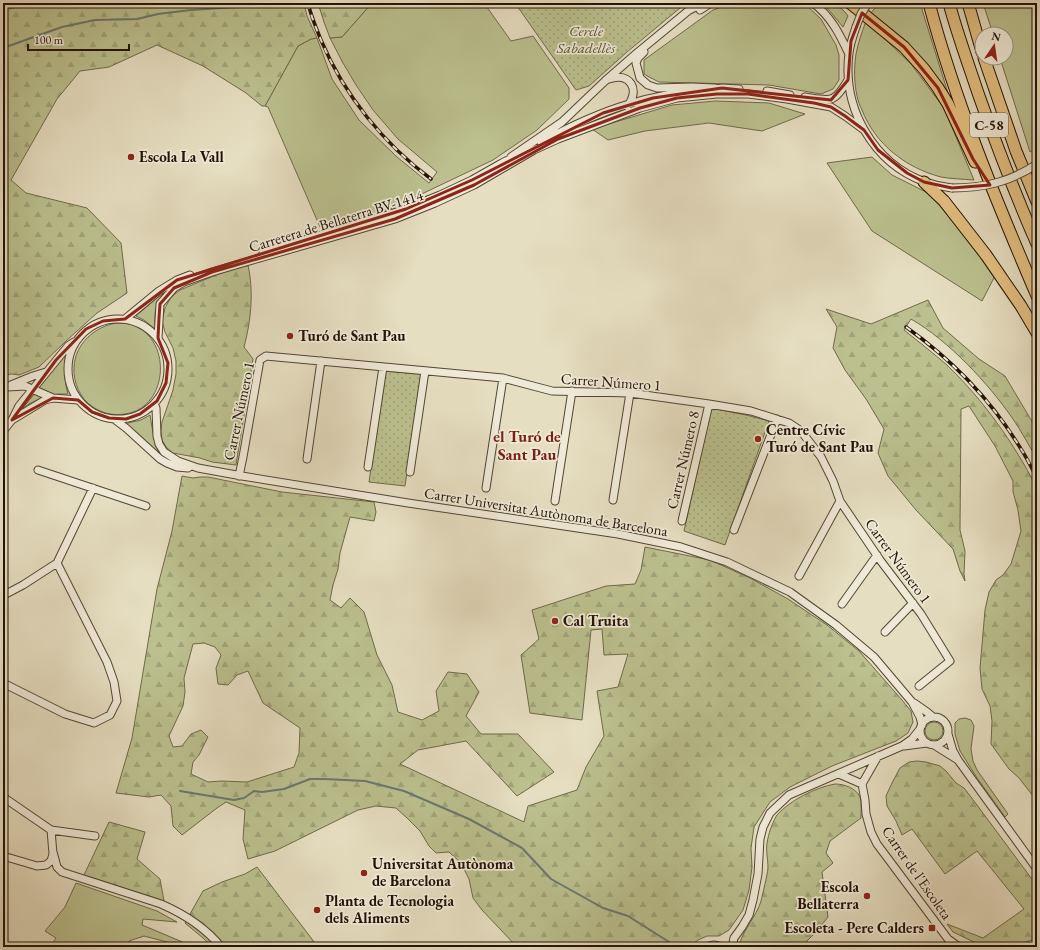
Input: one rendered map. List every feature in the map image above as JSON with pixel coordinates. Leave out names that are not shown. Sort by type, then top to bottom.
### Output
[{"type":"highway","points":[[850,3],[904,48],[931,78],[948,104],[973,159],[988,180]]},
{"type":"highway","name":"C-58","points":[[928,3],[950,73],[988,180],[1037,296]]},
{"type":"highway","name":"C-58","points":[[949,3],[989,124],[1024,215],[1037,244]]},
{"type":"highway","points":[[968,3],[975,26]]},
{"type":"highway","points":[[987,66],[1016,151],[1037,202]]},
{"type":"highway","points":[[924,182],[944,201],[986,255],[1021,306],[1037,333]]},
{"type":"street","points":[[637,58],[688,12],[703,3]]},
{"type":"street","points":[[246,260],[406,209],[472,180],[502,163],[562,122],[605,81],[637,58],[691,14],[711,3]]},
{"type":"street","points":[[813,3],[823,11],[835,27],[849,54]]},
{"type":"street","points":[[868,3],[861,14],[851,41],[848,80],[854,107],[864,130],[878,150],[889,161],[924,182],[952,188],[992,185],[1027,171],[1037,164]]},
{"type":"street","name":"Carretera de Bellaterra BV-1414","points":[[637,58],[640,78],[648,85],[657,88],[692,87],[750,89],[818,99],[831,103],[864,130]]},
{"type":"street","points":[[605,81],[614,77],[624,78],[630,81],[633,88],[633,96],[629,104]]},
{"type":"street","points":[[831,103],[842,91],[848,80]]},
{"type":"street","name":"Carretera de Bellaterra BV-1414","points":[[502,163],[566,129],[602,113],[629,104],[681,93],[722,88]]},
{"type":"street","name":"Carretera de Bellaterra BV-1414","points":[[125,319],[160,291],[177,280],[395,219],[474,185],[558,139],[640,108],[677,98],[717,94],[748,94],[831,103]]},
{"type":"street","name":"Carretera de Bellaterra BV-1414","points":[[541,147],[550,140],[622,110],[629,104]]},
{"type":"street","name":"Carretera de Bellaterra BV-1414","points":[[158,338],[160,304],[174,288],[211,270]]},
{"type":"street","points":[[3,431],[12,420],[19,406],[68,346],[86,330],[98,323],[112,319],[125,319],[133,321],[150,330],[158,338],[166,353],[168,370],[165,386],[154,404],[145,411],[126,419],[104,418],[84,406],[78,400],[69,383],[67,368],[70,353],[77,339]]},
{"type":"street","name":"Carrer Número 1","points":[[239,476],[260,360],[266,356],[503,378],[552,391],[630,393],[751,411],[777,419],[789,423],[801,431],[821,456],[833,481],[840,501],[877,555],[921,614],[950,661],[919,686]]},
{"type":"street","points":[[307,459],[321,361]]},
{"type":"street","points":[[368,468],[383,367]]},
{"type":"street","points":[[410,472],[425,371]]},
{"type":"street","points":[[8,387],[46,372]]},
{"type":"street","points":[[486,488],[503,378]]},
{"type":"street","points":[[8,387],[25,386],[53,398]]},
{"type":"street","points":[[8,387],[21,392],[24,397],[24,401]]},
{"type":"street","points":[[555,501],[572,391]]},
{"type":"street","points":[[613,500],[630,393]]},
{"type":"street","points":[[12,420],[45,400],[53,398],[78,400]]},
{"type":"street","name":"Carrer Universitat Autònoma de Barcelona","points":[[154,404],[156,408],[157,436],[159,444],[164,452],[178,461],[198,468],[408,503],[618,534],[681,547],[727,562],[790,592],[836,625],[874,657],[912,702],[920,717],[921,727]]},
{"type":"street","name":"Carrer Número 8","points":[[682,521],[709,404]]},
{"type":"street","name":"Carrer Universitat Autònoma de Barcelona","points":[[114,419],[160,459],[177,467],[198,468]]},
{"type":"street","points":[[734,530],[777,419]]},
{"type":"street","points":[[38,470],[146,506]]},
{"type":"street","points":[[3,595],[23,585],[57,563],[93,488]]},
{"type":"street","points":[[799,576],[840,501]]},
{"type":"street","points":[[842,604],[877,555]]},
{"type":"street","points":[[3,683],[65,714],[94,723],[110,715],[117,701],[114,682],[107,662],[57,563]]},
{"type":"street","points":[[885,632],[912,603]]},
{"type":"street","name":"Carrer Universitat Autònoma de Barcelona","points":[[912,702],[933,717]]},
{"type":"street","points":[[732,947],[734,938],[749,914],[753,900],[758,874],[760,839],[763,827],[770,813],[789,795],[902,746],[912,739],[926,720],[933,717],[940,718],[944,722],[948,728],[948,734],[953,751],[958,760],[1037,869]]},
{"type":"street","points":[[921,727],[920,734],[922,739],[958,760]]},
{"type":"street","points":[[902,746],[940,744],[948,734]]},
{"type":"street","points":[[839,774],[862,784],[878,756]]},
{"type":"street","name":"Carrer de l'Escoleta","points":[[862,784],[866,814],[871,832],[878,844],[948,939],[959,947]]},
{"type":"street","points":[[3,797],[51,830],[95,836]]},
{"type":"street","points":[[51,830],[53,852],[57,867],[62,872],[160,904],[187,917],[205,930],[221,947]]},
{"type":"street","points":[[3,856],[37,866],[43,866],[51,861],[53,852]]},
{"type":"street","points":[[705,947],[712,945],[720,946],[734,938]]},
{"type":"highlighted area","points":[[862,13],[904,47],[938,88],[973,159],[990,185],[952,188],[924,182],[907,173],[878,150],[864,130],[845,116],[831,107],[814,103],[748,94],[717,94],[677,98],[640,108],[558,139],[474,185],[395,219],[212,272],[174,288],[160,304],[158,338],[168,363],[166,383],[157,401],[140,414],[126,419],[109,418],[92,412],[78,400],[53,398],[12,420],[56,360],[86,329],[103,321],[125,319],[177,280],[406,209],[472,180],[603,113],[653,98],[722,88],[831,100],[848,80],[851,41]]},
{"type":"green space","points":[[29,3],[304,3],[307,16],[317,38],[311,39],[298,46],[265,106],[262,106],[246,93],[203,66],[157,45],[109,67],[80,71],[57,99],[11,180],[26,193],[87,208],[121,243],[127,293],[97,313],[39,367],[19,375],[3,375],[3,5],[10,9]]},
{"type":"green space","points":[[318,3],[372,3],[342,37],[330,38]]},
{"type":"green space","points":[[372,3],[484,3],[511,41],[533,36],[569,88],[569,99],[537,130],[493,160],[384,212],[320,227],[268,107],[265,106],[298,46],[311,39],[317,38],[332,79],[359,120],[397,157],[429,183],[437,172],[398,139],[373,110],[356,85],[330,38],[342,37]]},
{"type":"green space","name":"Cercle Sabadellès","points":[[515,3],[686,3],[589,86],[576,90]]},
{"type":"green space","points":[[732,3],[805,4],[821,19],[836,45],[839,55],[839,80],[833,89],[821,94],[769,85],[659,82],[644,74],[644,60],[713,10]]},
{"type":"green space","points":[[821,3],[835,3],[845,12],[848,16],[843,27],[829,10]]},
{"type":"green space","points":[[879,3],[920,3],[948,93],[905,40],[871,13]]},
{"type":"green space","points":[[983,3],[1036,3],[1037,5],[1037,148],[1030,152],[1003,66],[1014,66],[1014,26],[990,26]]},
{"type":"green space","points":[[866,21],[911,64],[944,108],[974,180],[941,177],[916,168],[893,153],[875,134],[857,98],[855,80],[856,54]]},
{"type":"green space","points":[[715,101],[769,103],[805,114],[762,131],[709,123],[645,131],[608,140],[592,129],[672,105]]},
{"type":"green space","points":[[872,157],[892,175],[930,194],[996,274],[982,301],[872,231],[827,163]]},
{"type":"green space","points":[[248,265],[251,286],[251,306],[244,347],[253,359],[236,465],[212,462],[173,453],[166,447],[162,440],[161,431],[162,422],[173,390],[176,374],[176,361],[173,348],[165,332],[162,321],[165,308],[171,297],[180,290],[240,266]]},
{"type":"green space","points":[[165,291],[159,300],[156,309],[155,329],[144,320],[136,316]]},
{"type":"green space","points":[[928,300],[943,328],[979,359],[1005,376],[1037,430],[1037,459],[1013,419],[980,377],[939,339],[911,319],[904,330],[947,365],[974,393],[1008,439],[1037,488],[1037,801],[1019,778],[1009,769],[991,744],[992,721],[990,706],[982,689],[980,668],[985,610],[989,592],[996,580],[1003,575],[1011,564],[1021,531],[1018,510],[1013,492],[1013,481],[995,446],[969,406],[961,409],[960,530],[965,551],[965,581],[953,549],[916,510],[888,476],[878,453],[884,429],[866,399],[845,370],[833,348],[837,327],[826,309],[871,324]]},
{"type":"green space","points":[[117,323],[129,324],[143,331],[153,342],[159,356],[160,371],[158,386],[151,399],[140,409],[125,414],[116,415],[100,411],[88,404],[78,390],[74,367],[75,359],[82,344],[94,332]]},
{"type":"green space","points":[[66,354],[65,374],[68,394],[51,395],[39,389],[39,386]]},
{"type":"green space","points":[[385,371],[421,374],[405,486],[369,482]]},
{"type":"green space","points":[[34,393],[41,395],[41,398],[22,409]]},
{"type":"green space","points":[[711,408],[769,421],[725,545],[684,531]]},
{"type":"green space","points":[[150,415],[156,443],[166,458],[127,425],[128,423],[141,420]]},
{"type":"green space","points":[[182,476],[193,478],[208,477],[282,492],[374,502],[376,512],[374,521],[350,517],[340,553],[338,569],[330,600],[341,608],[350,598],[364,612],[377,655],[392,685],[398,712],[422,720],[439,711],[436,691],[448,672],[467,674],[479,692],[466,716],[481,734],[518,734],[554,772],[517,796],[466,741],[418,750],[400,764],[524,822],[528,806],[577,790],[586,767],[604,736],[597,691],[618,687],[628,654],[604,655],[602,629],[591,630],[582,720],[530,713],[521,655],[539,639],[532,610],[606,586],[635,584],[641,570],[645,547],[710,560],[750,578],[788,599],[827,625],[859,651],[911,711],[913,722],[908,733],[896,741],[832,766],[790,787],[770,802],[754,827],[751,848],[752,867],[749,890],[743,910],[729,930],[719,936],[707,936],[698,940],[689,947],[517,947],[482,910],[473,898],[469,879],[461,863],[449,852],[436,853],[429,846],[420,831],[396,808],[376,806],[358,810],[275,851],[248,859],[243,839],[245,810],[226,802],[182,835],[173,826],[171,806],[161,795],[149,797],[116,793],[132,738],[157,589],[172,531]],"holes":[[[204,643],[215,647],[221,655],[216,668],[218,684],[228,685],[237,675],[248,671],[263,703],[300,728],[299,753],[294,767],[247,782],[208,782],[191,774],[193,762],[199,755],[208,737],[201,730],[191,734],[182,746],[173,747],[169,736],[183,706],[185,692],[184,678],[193,644]]]},
{"type":"green space","points":[[965,718],[971,720],[974,726],[971,749],[973,761],[977,770],[1008,814],[1005,817],[960,751],[955,734],[955,723],[959,719]]},
{"type":"green space","points":[[930,722],[938,722],[943,727],[941,738],[938,740],[930,740],[925,735],[925,727]]},
{"type":"green space","points":[[917,761],[940,766],[956,783],[964,788],[1037,886],[1037,938],[1021,944],[998,946],[976,943],[953,932],[947,924],[983,938],[1024,909],[977,851],[945,874],[912,829],[902,835],[887,806],[886,796],[900,768],[909,762]]},
{"type":"green space","points":[[835,784],[849,787],[856,791],[861,802],[861,818],[830,841],[826,853],[833,863],[822,872],[828,917],[801,947],[739,947],[740,941],[761,901],[768,868],[767,842],[770,829],[777,815],[788,805],[803,795]]},
{"type":"green space","points":[[109,822],[145,832],[137,859],[160,879],[164,901],[84,875]]},
{"type":"green space","points":[[257,867],[318,947],[212,947],[185,923],[203,891],[222,882],[245,874]]},
{"type":"green space","points":[[76,883],[157,911],[177,922],[143,919],[142,925],[192,946],[186,947],[144,936],[129,941],[130,947],[50,947],[56,938],[45,931],[65,907]]},
{"type":"waterway","points":[[3,48],[62,27],[95,20],[137,19],[158,14],[191,10],[266,5]]},
{"type":"waterway","points":[[180,791],[234,800],[244,798],[254,791],[262,792],[284,789],[310,779],[365,781],[404,791],[469,819],[522,848],[551,879],[603,908],[628,916],[677,947]]},
{"type":"railway","points":[[308,3],[315,26],[330,60],[354,99],[367,117],[397,150],[431,179]]},
{"type":"railway","points":[[906,327],[923,339],[955,367],[984,398],[1010,431],[1037,478]]},
{"type":"place","name":"Escola La Vall","points":[[131,157]]},
{"type":"place","name":"Turó de Sant Pau","points":[[290,336]]},
{"type":"place","name":"Centre Cívic Turó de Sant Pau","points":[[758,439]]},
{"type":"place","name":"Cal Truita","points":[[555,621]]},
{"type":"place","name":"Universitat Autònoma de Barcelona","points":[[364,873]]},
{"type":"place","name":"Escola Bellaterra","points":[[867,896]]},
{"type":"place","name":"Planta de Tecnologia dels Aliments","points":[[317,910]]},
{"type":"place","name":"Escoleta - Pere Calders","points":[[932,928]]},
{"type":"district","name":"el Turó de Sant Pau","points":[[527,445]]}]
